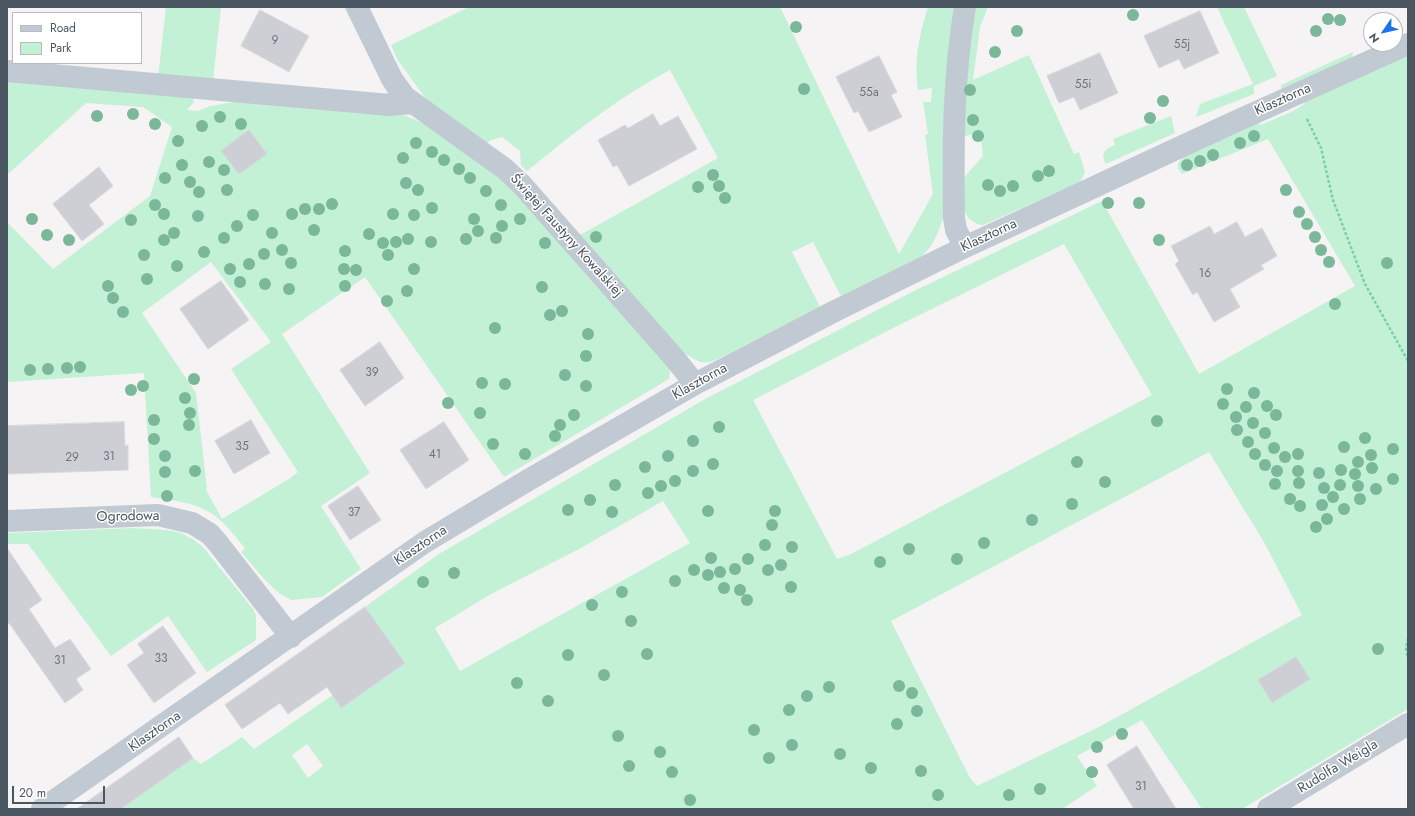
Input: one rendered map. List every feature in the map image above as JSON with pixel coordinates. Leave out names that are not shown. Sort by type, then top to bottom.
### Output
[{"type":"street","name":"Świętej Faustyny Kowalskiej","points":[[357,7],[398,89],[412,103],[505,169],[522,185],[671,354],[695,384]]},
{"type":"street","points":[[965,7],[958,58],[953,117],[954,218],[956,230],[965,247]]},
{"type":"street","name":"Klasztorna","points":[[42,809],[291,637],[425,542],[530,479],[695,384],[835,311],[965,247],[1408,44]]},
{"type":"street","points":[[7,71],[390,105],[412,103]]},
{"type":"street","name":"Ogrodowa","points":[[7,521],[150,514],[172,517],[192,523],[210,534],[217,542],[291,637]]},
{"type":"street","name":"Rudolfa Weigla","points":[[1268,809],[1408,724]]},
{"type":"path","points":[[1295,95],[1321,148],[1333,200],[1365,284],[1408,361]]},
{"type":"path","points":[[1408,638],[1406,650],[1408,659]]},
{"type":"green space","points":[[166,7],[221,7],[213,81],[383,98],[83,75],[77,70],[158,77]]},
{"type":"green space","points":[[344,7],[348,7],[366,44],[392,91],[389,96],[383,98],[387,92]]},
{"type":"green space","points":[[469,7],[780,7],[899,254],[933,194],[925,135],[928,134],[923,102],[931,102],[932,88],[918,90],[917,78],[918,48],[922,28],[928,7],[959,7],[945,211],[930,247],[922,256],[841,296],[813,242],[792,252],[820,307],[718,359],[708,362],[700,362],[696,360],[682,352],[580,235],[718,158],[670,70],[614,104],[527,171],[521,165],[520,151],[502,137],[489,141],[485,146],[426,99],[397,59],[391,45]]},
{"type":"green space","points":[[972,7],[988,7],[980,27],[973,80],[1029,55],[1074,154],[1079,152],[1085,172],[1080,182],[983,225],[975,223],[970,219],[966,214],[962,202],[961,181],[983,156],[980,132],[962,137],[965,148],[963,152],[959,123]]},
{"type":"green space","points":[[1217,7],[1244,7],[1277,76],[1254,86],[1254,94],[1196,117],[1200,104],[1253,84]]},
{"type":"green space","points":[[1353,52],[1352,58],[1283,91],[1281,88],[1281,85]]},
{"type":"green space","points":[[1408,53],[1408,709],[1242,809],[1202,809],[1142,720],[1077,756],[1097,786],[1062,809],[121,809],[193,758],[201,764],[242,737],[254,749],[333,695],[404,663],[365,607],[439,554],[707,398],[912,292],[1102,201],[1199,374],[1355,286],[1268,139],[1182,174],[1178,168],[1178,163],[1186,155],[1258,122],[1260,125],[1286,114],[1299,108],[1306,101]],"holes":[[[1064,244],[1152,395],[851,554],[837,559],[753,400],[893,328]],[[1209,452],[1265,544],[1302,615],[1099,727],[977,786],[970,778],[891,621]],[[663,501],[690,543],[460,671],[435,628],[491,594],[579,549]],[[307,744],[323,766],[308,778],[292,755]]]},
{"type":"green space","points":[[7,78],[191,92],[194,102],[187,110],[198,111],[210,106],[242,101],[378,111],[406,116],[430,126],[457,144],[512,189],[670,369],[669,379],[504,477],[365,277],[282,334],[370,473],[321,506],[361,569],[322,597],[291,600],[280,594],[266,581],[241,552],[245,548],[227,526],[213,514],[205,509],[187,503],[151,497],[144,373],[7,382],[7,222],[53,269],[150,196],[172,127],[143,107],[86,103],[7,175]],"holes":[[[211,262],[271,342],[231,369],[298,472],[289,479],[222,519],[206,490],[196,393],[142,313]]]},
{"type":"green space","points":[[1171,116],[1175,133],[1106,164],[1103,157],[1104,152],[1115,145],[1113,139]]},
{"type":"green space","points":[[133,528],[167,530],[181,533],[203,547],[253,609],[256,615],[256,640],[207,672],[168,616],[111,656],[28,544],[7,544],[7,533]]},
{"type":"building","points":[[260,10],[309,36],[289,72],[241,46]]},
{"type":"building","points":[[1200,11],[1219,53],[1184,69],[1179,59],[1159,68],[1144,36]]},
{"type":"building","points":[[1100,53],[1118,93],[1080,110],[1074,97],[1059,103],[1047,76]]},
{"type":"building","points":[[879,56],[897,92],[891,95],[902,117],[869,132],[858,111],[854,113],[836,77]]},
{"type":"building","points":[[653,114],[660,126],[678,116],[697,149],[629,186],[617,165],[613,167],[598,140],[625,125],[628,128]]},
{"type":"building","points":[[249,130],[267,154],[239,174],[221,151]]},
{"type":"building","points":[[99,167],[113,186],[89,205],[104,224],[82,241],[53,204]]},
{"type":"building","points":[[1237,222],[1245,237],[1262,228],[1277,256],[1261,265],[1264,269],[1230,289],[1240,307],[1214,322],[1197,292],[1193,295],[1175,264],[1179,261],[1171,246],[1210,226],[1214,234]]},
{"type":"building","points":[[221,281],[249,320],[208,349],[180,309]]},
{"type":"building","points":[[380,342],[404,378],[365,406],[340,370]]},
{"type":"building","points":[[251,420],[270,453],[234,474],[215,441]]},
{"type":"building","points":[[124,422],[125,446],[128,445],[128,470],[7,474],[7,426]]},
{"type":"building","points":[[444,422],[469,460],[426,489],[400,450]]},
{"type":"building","points":[[358,486],[381,520],[350,540],[328,506]]},
{"type":"building","points":[[7,548],[42,600],[29,609],[55,648],[70,639],[91,669],[76,679],[83,690],[65,703],[9,623],[7,624]]},
{"type":"building","points":[[365,607],[405,663],[341,708],[327,687],[288,714],[280,703],[242,729],[225,705]]},
{"type":"building","points":[[163,626],[196,673],[154,703],[127,665],[144,653],[138,644]]},
{"type":"building","points":[[1296,657],[1310,679],[1272,703],[1258,680]]},
{"type":"building","points":[[179,737],[193,758],[121,809],[77,809]]},
{"type":"building","points":[[1137,746],[1176,809],[1134,809],[1107,765]]}]
